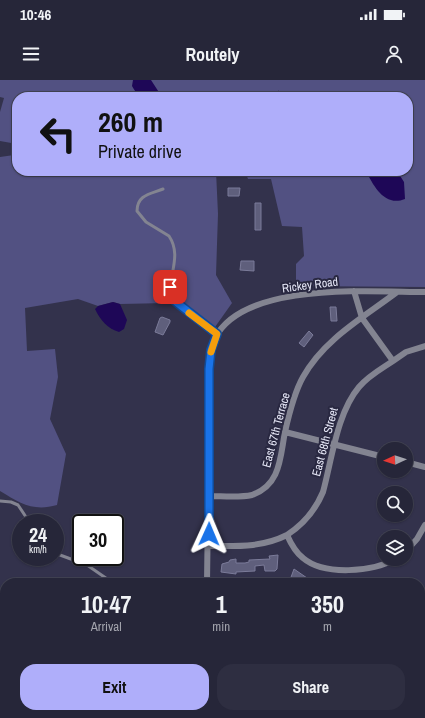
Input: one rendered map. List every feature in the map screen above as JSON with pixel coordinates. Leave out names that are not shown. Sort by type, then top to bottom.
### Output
[{"type":"street","name":"Rickey Road","points":[[207,578],[209,369],[213,342],[217,334],[234,318],[262,303],[313,293],[354,291],[425,292]]},
{"type":"street","points":[[354,291],[362,318],[393,361]]},
{"type":"street","name":"East 67th Terrace","points":[[209,496],[250,495],[268,486],[274,479],[278,469],[285,432],[295,396],[303,377],[323,349],[397,292]]},
{"type":"street","name":"East 68th Street","points":[[287,536],[304,522],[318,503],[323,492],[344,413],[352,395],[364,382],[406,352],[425,346]]},
{"type":"street","points":[[285,432],[377,455]]},
{"type":"street","points":[[413,464],[425,467]]},
{"type":"street","points":[[413,543],[425,525]]},
{"type":"street","points":[[208,546],[253,546],[271,542],[287,536],[297,553],[315,566],[327,569],[366,569],[379,566]]},
{"type":"lane","points":[[163,189],[141,198],[138,202],[137,212],[146,222],[172,239],[176,258],[170,287],[176,302],[217,334]]},
{"type":"lane","points":[[0,502],[11,502],[18,505],[24,514]]},
{"type":"lane","points":[[64,556],[87,565],[106,578]]},
{"type":"shaded area","points":[[0,80],[425,80],[425,287],[296,286],[296,264],[304,256],[302,227],[282,226],[271,179],[248,179],[247,176],[413,176],[413,92],[279,92],[279,90],[278,92],[12,92],[12,143],[0,141],[0,112],[4,98],[0,97]]},
{"type":"shaded area","points":[[133,80],[151,80],[159,92],[136,92],[132,86]]},
{"type":"shaded area","points":[[12,155],[12,176],[216,176],[218,214],[216,275],[232,303],[215,327],[196,313],[168,303],[120,304],[113,302],[98,306],[78,299],[25,308],[27,351],[55,349],[58,377],[50,419],[66,454],[57,505],[48,507],[34,507],[20,503],[0,491],[0,157]]},
{"type":"shaded area","points":[[369,176],[400,176],[404,182],[405,199],[398,201],[386,198]]},
{"type":"shaded area","points":[[113,302],[120,304],[127,320],[124,329],[119,332],[111,329],[105,324],[95,309],[98,306]]},
{"type":"building","points":[[228,188],[240,188],[239,196],[228,196]]},
{"type":"building","points":[[255,203],[261,203],[261,230],[255,230]]},
{"type":"building","points":[[241,261],[254,261],[254,271],[240,270]]},
{"type":"building","points":[[330,307],[336,307],[337,321],[331,321]]},
{"type":"building","points":[[162,317],[170,320],[163,335],[155,332],[160,318]]},
{"type":"building","points":[[309,331],[313,335],[304,347],[299,343]]},
{"type":"building","points":[[278,555],[277,569],[275,571],[265,571],[264,565],[255,566],[255,571],[236,572],[236,574],[221,572],[222,564],[229,562],[230,560],[236,559],[236,563],[245,563],[249,562],[249,560],[270,559],[269,556]]},
{"type":"building","points":[[294,569],[307,578],[291,578]]},
{"type":"slow traffic","points":[[189,313],[217,334],[213,342],[211,352]]},
{"type":"route","points":[[170,287],[173,298],[176,302],[217,334],[211,350],[209,369],[209,534]]}]
